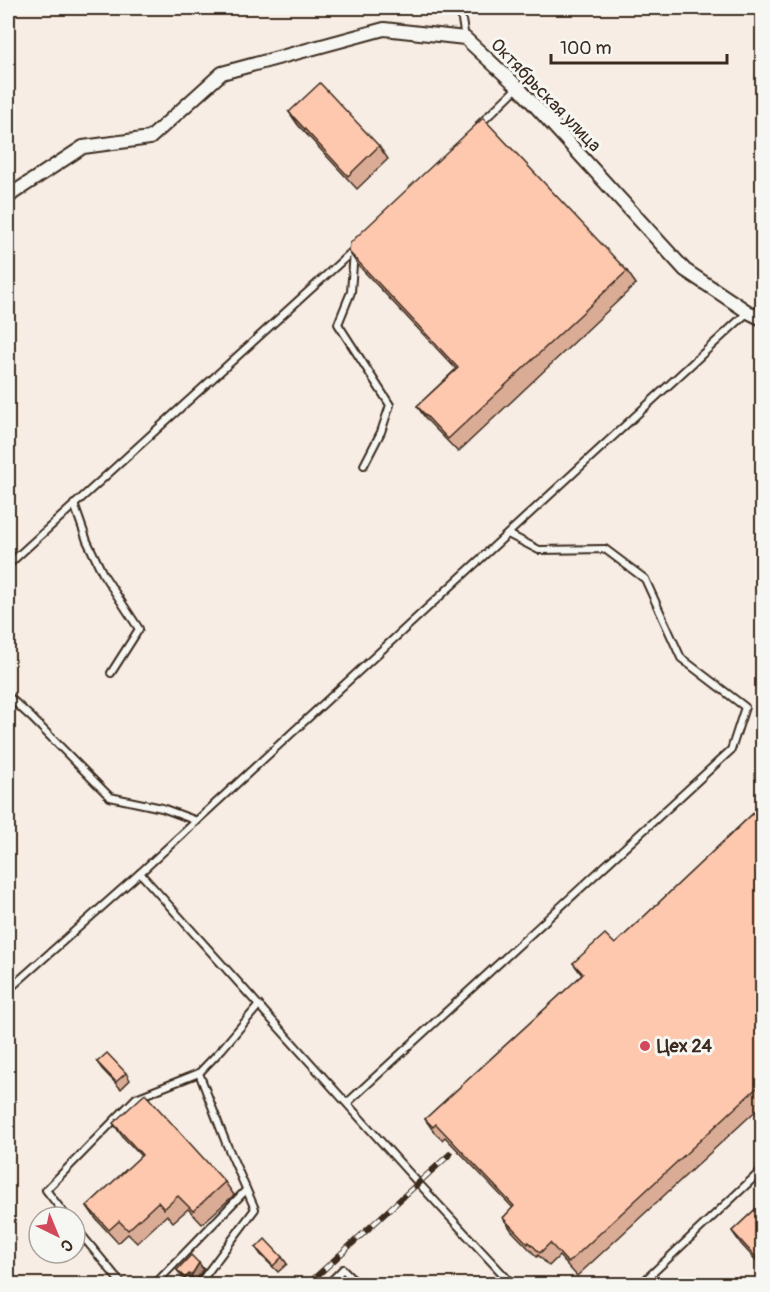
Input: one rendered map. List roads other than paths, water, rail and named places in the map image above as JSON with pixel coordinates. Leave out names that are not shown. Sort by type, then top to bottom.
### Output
[{"type":"street","name":"Октябрьская улица","points":[[8,198],[83,147],[150,138],[222,73],[384,29],[465,38],[518,87],[685,270],[762,319]]},
{"type":"lane","points":[[460,8],[465,38]]},
{"type":"lane","points":[[477,127],[518,87]]},
{"type":"lane","points":[[8,565],[362,242]]},
{"type":"lane","points":[[354,250],[351,292],[338,324],[390,405],[381,432],[364,465]]},
{"type":"lane","points":[[8,990],[140,873],[748,312]]},
{"type":"lane","points":[[74,504],[87,541],[103,574],[139,629],[111,673]]},
{"type":"lane","points":[[347,1103],[731,750],[745,707],[681,658],[645,579],[605,549],[539,550],[508,534]]},
{"type":"lane","points":[[8,696],[110,797],[162,808],[196,821]]},
{"type":"lane","points":[[140,873],[512,1284]]},
{"type":"lane","points":[[58,1205],[46,1190],[136,1098],[199,1073],[259,1005]]},
{"type":"lane","points":[[199,1073],[255,1209],[200,1284]]},
{"type":"lane","points":[[641,1284],[762,1170]]},
{"type":"lane","points":[[155,1284],[246,1190]]},
{"type":"lane","points":[[87,1242],[122,1284]]},
{"type":"lane","points":[[328,1284],[343,1269],[358,1284]]},
{"type":"railway","points":[[308,1284],[450,1154]]},
{"type":"place","name":"Цех 24","points":[[645,1046]]}]
